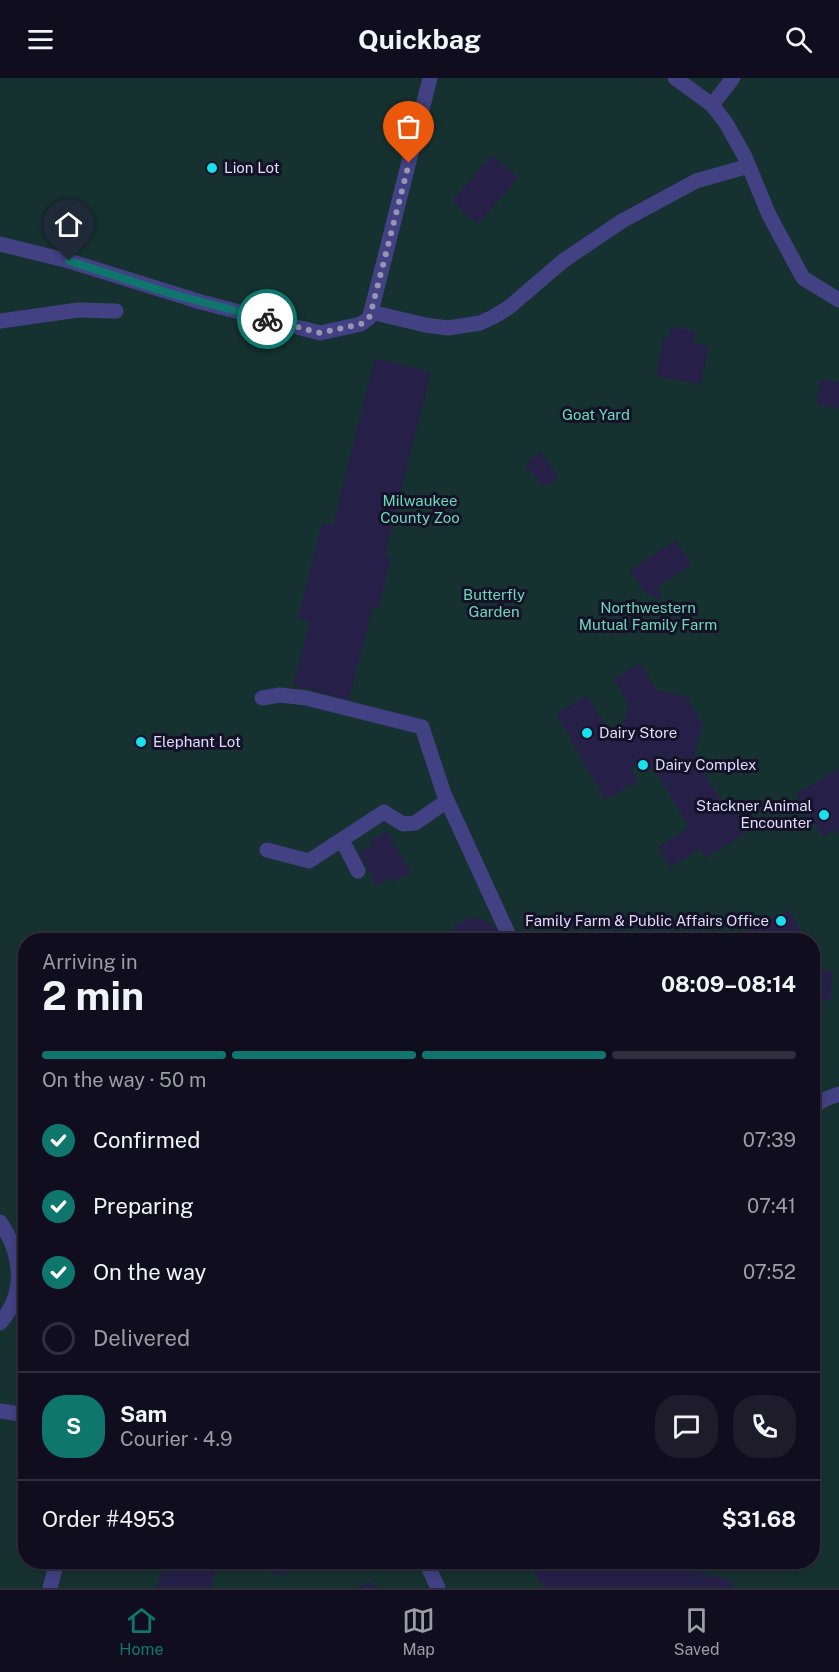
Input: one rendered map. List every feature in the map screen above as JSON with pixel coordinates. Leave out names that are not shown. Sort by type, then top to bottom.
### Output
[{"type":"street","points":[[0,244],[69,261],[201,302],[320,333],[361,324],[369,318],[371,312],[430,78]]},
{"type":"street","points":[[675,78],[712,105],[726,123],[749,166],[769,215],[803,278],[839,300]]},
{"type":"street","points":[[712,105],[733,78]]},
{"type":"street","points":[[371,312],[448,328],[480,323],[508,308],[563,261],[622,221],[696,181],[749,166]]},
{"type":"street","points":[[0,321],[78,310],[116,311]]},
{"type":"street","points":[[262,698],[287,695],[306,698],[422,727],[447,801],[508,933]]},
{"type":"street","points":[[267,850],[309,861],[384,812],[403,824],[415,823],[447,801]]},
{"type":"street","points":[[342,840],[358,871]]},
{"type":"street","points":[[820,1103],[839,1094]]},
{"type":"street","points":[[0,1222],[14,1247],[18,1266]]},
{"type":"street","points":[[0,1323],[9,1311],[18,1280]]},
{"type":"street","points":[[0,1411],[18,1414]]},
{"type":"street","points":[[50,1588],[55,1569]]},
{"type":"street","points":[[429,1569],[438,1588]]},
{"type":"green space","name":"Milwaukee County Zoo","points":[[0,78],[839,78],[839,1588],[0,1588]]},
{"type":"building","points":[[492,155],[518,178],[478,224],[452,201]]},
{"type":"building","points":[[671,326],[695,331],[693,343],[709,346],[701,384],[656,376],[664,337],[669,338]]},
{"type":"building","points":[[375,358],[431,372],[385,555],[391,556],[379,608],[373,607],[349,700],[293,685],[310,622],[298,619],[322,523],[333,525]]},
{"type":"building","points":[[820,379],[839,382],[839,408],[817,405]]},
{"type":"building","points":[[540,452],[559,477],[543,488],[525,464]]},
{"type":"building","points":[[675,540],[691,564],[656,589],[663,595],[659,599],[652,597],[652,592],[647,596],[630,571]]},
{"type":"building","name":"Dairy Complex","points":[[640,663],[656,690],[687,697],[703,725],[694,755],[724,805],[735,799],[746,818],[737,823],[743,835],[705,858],[700,849],[670,867],[658,847],[689,827],[654,769],[635,765],[631,768],[638,781],[605,800],[556,714],[587,695],[615,742],[620,738],[629,705],[614,679]]},
{"type":"building","name":"Stackner Animal Encounter","points":[[839,768],[839,835],[836,829],[823,837],[796,794]]},
{"type":"building","points":[[387,831],[411,872],[393,882],[391,878],[377,886],[359,852],[373,844],[370,840]]},
{"type":"building","name":"Family Farm & Public Affairs Office","points":[[789,910],[801,933],[746,933]]},
{"type":"building","points":[[478,918],[489,922],[499,933],[451,933],[456,925],[466,919]]},
{"type":"building","points":[[820,970],[832,970],[831,1000],[820,999]]},
{"type":"building","points":[[820,1005],[822,1005],[820,1054]]},
{"type":"building","points":[[162,1569],[216,1569],[211,1588],[157,1588]]},
{"type":"building","points":[[260,1569],[287,1569],[285,1576]]},
{"type":"building","points":[[703,1569],[702,1573],[733,1581],[732,1588],[544,1588],[533,1570]]},
{"type":"building","points":[[369,1582],[378,1588],[357,1588]]},
{"type":"way so far","points":[[267,319],[320,333],[361,324],[369,318],[409,163]]},
{"type":"place","name":"Lion Lot","points":[[212,168]]},
{"type":"place","name":"Dairy Store","points":[[587,733]]},
{"type":"place","name":"Elephant Lot","points":[[141,742]]},
{"type":"place","name":"Dairy Complex","points":[[643,765]]},
{"type":"place","name":"Stackner Animal Encounter","points":[[824,815]]},
{"type":"place","name":"Family Farm & Public Affairs Office","points":[[781,921]]},
{"type":"route","points":[[69,261],[172,294],[267,319]]},
{"type":"park label","name":"Goat Yard","points":[[596,415]]},
{"type":"park label","name":"Butterfly Garden","points":[[494,604]]},
{"type":"park label","name":"Northwestern Mutual Family Farm","points":[[648,616]]}]
